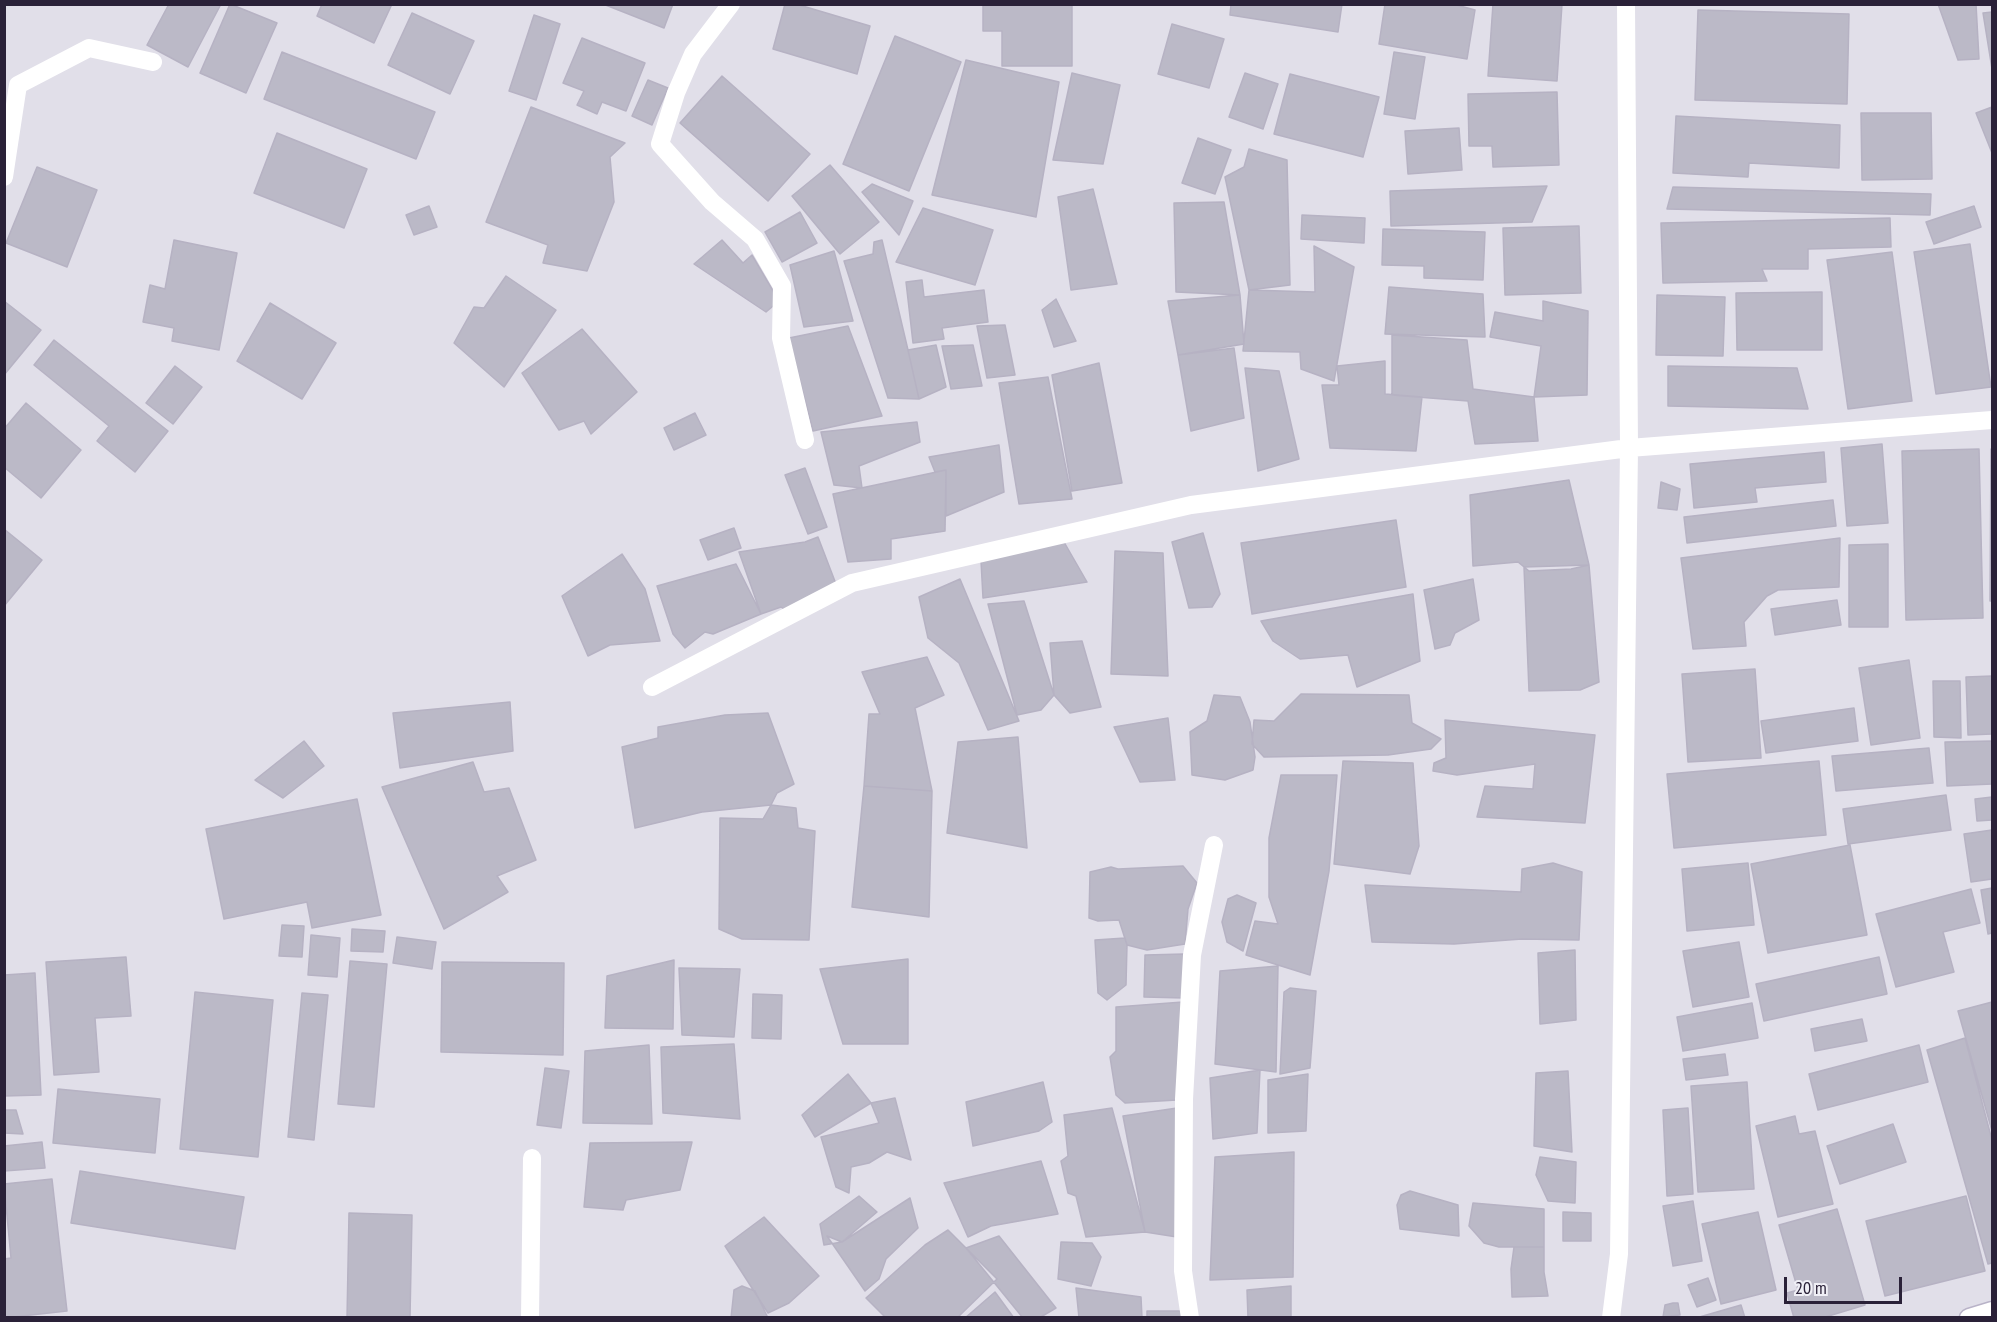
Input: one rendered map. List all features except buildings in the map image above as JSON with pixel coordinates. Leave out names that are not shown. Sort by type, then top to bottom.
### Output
[{"type":"street","points":[[731,4],[693,54],[676,93],[660,144],[712,202],[755,239],[782,286],[781,338],[805,440]]},
{"type":"street","points":[[1611,1317],[1619,1254],[1629,448],[1626,4]]},
{"type":"street","points":[[4,177],[18,85],[89,48],[153,62]]},
{"type":"street","points":[[652,687],[852,583],[1191,506],[1629,448],[1992,420]]},
{"type":"street","points":[[1190,1317],[1183,1271],[1185,1088],[1192,955],[1214,844]]},
{"type":"street","points":[[530,1317],[532,1158]]},
{"type":"street","points":[[1969,1317],[1992,1311]]}]
